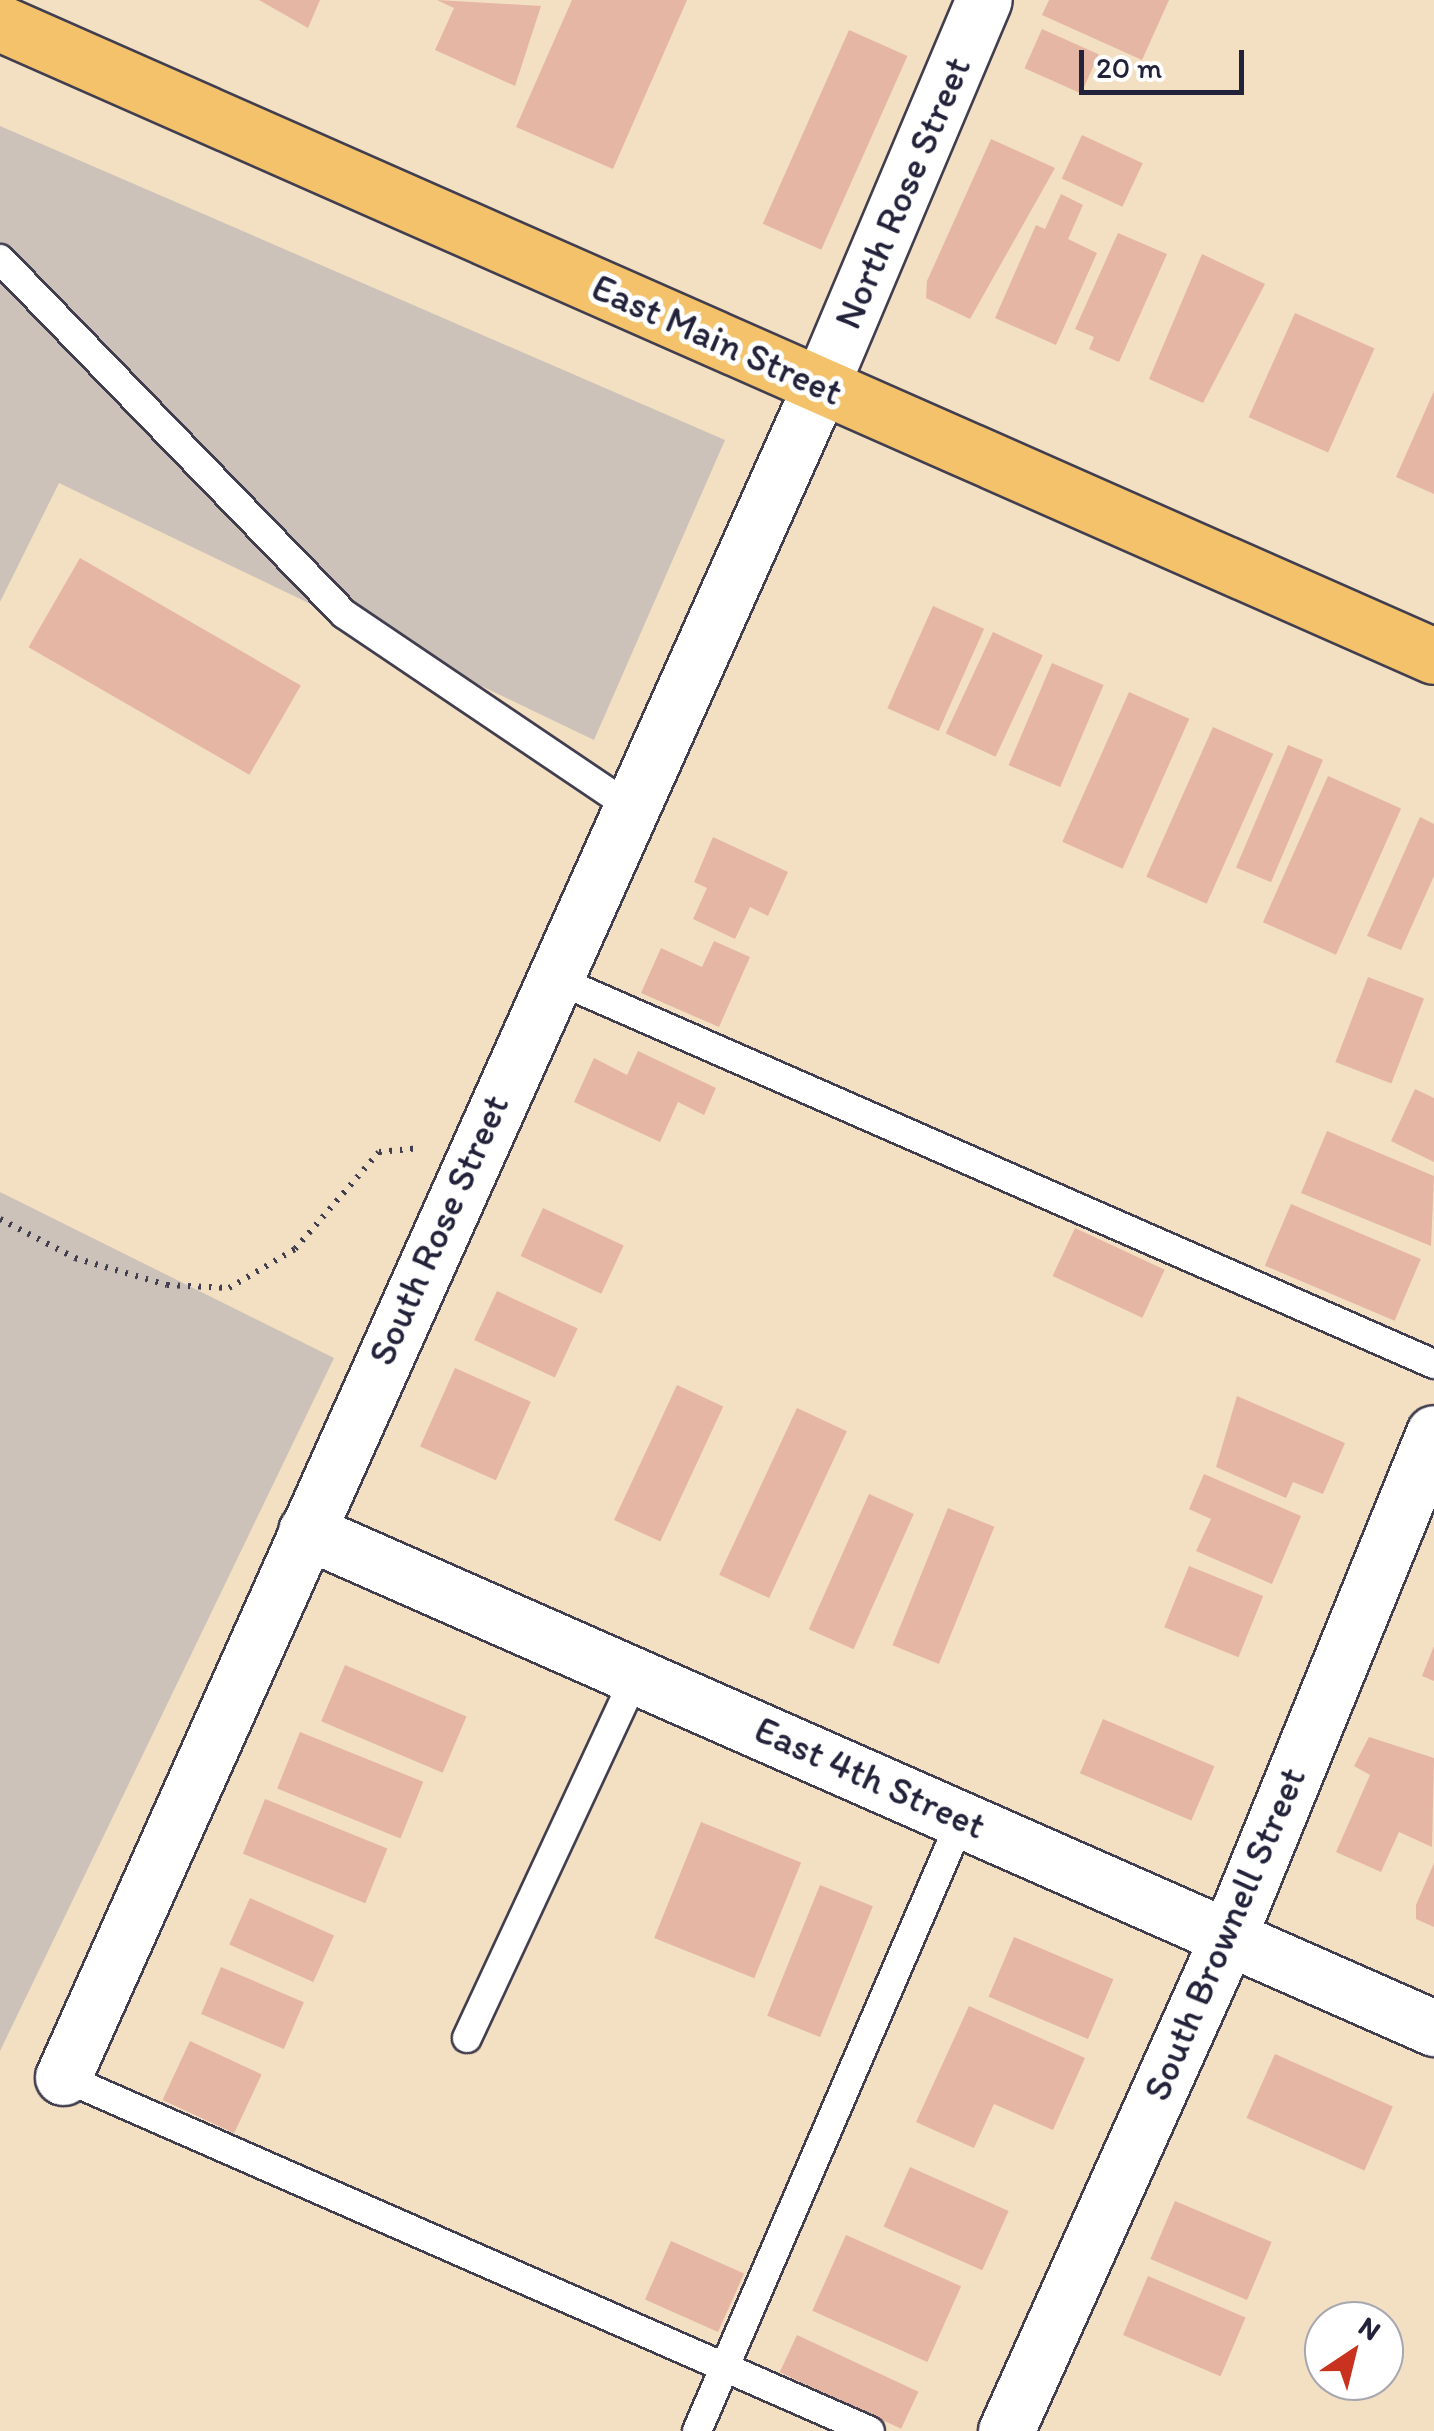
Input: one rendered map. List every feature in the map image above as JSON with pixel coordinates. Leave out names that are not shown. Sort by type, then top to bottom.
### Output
[{"type":"main road","name":"East Main Street","points":[[0,24],[1434,656]]},
{"type":"street","name":"North Rose Street","points":[[821,386],[984,0]]},
{"type":"street","name":"South Rose Street","points":[[63,2076],[627,804],[821,386]]},
{"type":"street","name":"South Brownell Street","points":[[1006,2431],[1229,1935],[1434,1433]]},
{"type":"street","name":"East 4th Street","points":[[306,1530],[1434,2028]]},
{"type":"lane","points":[[0,259],[344,614],[627,804]]},
{"type":"lane","points":[[552,977],[1434,1364]]},
{"type":"lane","points":[[467,2038],[636,1676]]},
{"type":"lane","points":[[697,2431],[962,1818]]},
{"type":"lane","points":[[63,2076],[870,2431]]},
{"type":"path","points":[[0,1218],[75,1258],[167,1285],[230,1288],[294,1249],[379,1152],[477,1144]]},
{"type":"shaded area","points":[[0,126],[725,440],[594,740],[59,483],[0,602]]},
{"type":"shaded area","points":[[0,1192],[334,1358],[0,2051]]},
{"type":"building","points":[[259,0],[320,0],[308,28]]},
{"type":"building","points":[[437,0],[541,6],[515,86],[435,50],[454,8]]},
{"type":"building","points":[[572,0],[687,0],[613,169],[516,127]]},
{"type":"building","points":[[1049,0],[1169,0],[1142,60],[1042,15]]},
{"type":"building","points":[[1042,29],[1099,54],[1081,94],[1025,68]]},
{"type":"building","points":[[849,30],[907,56],[821,250],[763,224]]},
{"type":"building","points":[[1082,135],[1143,163],[1122,207],[1062,179]]},
{"type":"building","points":[[991,139],[1055,168],[970,319],[926,298],[927,281]]},
{"type":"building","points":[[1061,194],[1083,205],[1068,239],[1097,253],[1056,345],[995,318],[1036,225],[1045,229]]},
{"type":"building","points":[[1118,233],[1167,254],[1119,362],[1089,349],[1094,337],[1075,329]]},
{"type":"building","points":[[1202,254],[1265,284],[1203,403],[1149,379]]},
{"type":"building","points":[[1295,313],[1374,348],[1328,453],[1249,417]]},
{"type":"building","points":[[1434,391],[1434,494],[1396,477]]},
{"type":"building","points":[[80,558],[301,686],[249,775],[28,647]]},
{"type":"building","points":[[933,606],[984,629],[939,731],[887,708]]},
{"type":"building","points":[[993,632],[1043,655],[996,757],[946,734]]},
{"type":"building","points":[[1052,663],[1104,685],[1060,787],[1009,765]]},
{"type":"building","points":[[1129,692],[1189,719],[1123,869],[1062,842]]},
{"type":"building","points":[[1213,727],[1273,754],[1207,904],[1146,877]]},
{"type":"building","points":[[1288,745],[1323,760],[1271,882],[1236,867]]},
{"type":"building","points":[[1328,776],[1401,809],[1336,955],[1263,922]]},
{"type":"building","points":[[1420,817],[1434,824],[1434,876],[1401,950],[1367,936]]},
{"type":"building","points":[[713,837],[788,872],[768,916],[750,907],[735,939],[693,919],[707,888],[694,882]]},
{"type":"building","points":[[714,941],[750,957],[719,1027],[641,993],[661,948],[702,967]]},
{"type":"building","points":[[1368,977],[1424,999],[1391,1083],[1335,1062]]},
{"type":"building","points":[[638,1051],[716,1088],[704,1115],[678,1102],[660,1142],[574,1102],[594,1058],[627,1075]]},
{"type":"building","points":[[1415,1089],[1434,1098],[1434,1162],[1391,1141]]},
{"type":"building","points":[[1327,1131],[1434,1176],[1431,1246],[1301,1193]]},
{"type":"building","points":[[1291,1204],[1421,1259],[1395,1321],[1265,1266]]},
{"type":"building","points":[[543,1208],[624,1246],[601,1294],[521,1256]]},
{"type":"building","points":[[1075,1228],[1165,1270],[1142,1318],[1053,1276]]},
{"type":"building","points":[[497,1291],[578,1329],[555,1378],[474,1340]]},
{"type":"building","points":[[455,1368],[531,1402],[496,1480],[420,1447]]},
{"type":"building","points":[[677,1385],[723,1407],[660,1542],[614,1520]]},
{"type":"building","points":[[1237,1396],[1345,1443],[1323,1494],[1293,1482],[1286,1498],[1216,1467]]},
{"type":"building","points":[[797,1408],[847,1431],[769,1598],[719,1575]]},
{"type":"building","points":[[1204,1474],[1301,1516],[1272,1584],[1196,1551],[1211,1519],[1189,1509]]},
{"type":"building","points":[[869,1494],[914,1514],[854,1649],[809,1629]]},
{"type":"building","points":[[948,1508],[994,1527],[939,1664],[893,1645]]},
{"type":"building","points":[[1189,1566],[1263,1596],[1238,1657],[1164,1627]]},
{"type":"building","points":[[1434,1646],[1434,1681],[1422,1676]]},
{"type":"building","points":[[345,1665],[467,1717],[443,1773],[321,1721]]},
{"type":"building","points":[[1103,1719],[1214,1766],[1191,1821],[1080,1773]]},
{"type":"building","points":[[300,1732],[423,1782],[400,1838],[277,1789]]},
{"type":"building","points":[[1369,1737],[1434,1758],[1432,1847],[1399,1832],[1381,1872],[1336,1852],[1370,1775],[1354,1766]]},
{"type":"building","points":[[265,1799],[387,1848],[365,1903],[243,1854]]},
{"type":"building","points":[[701,1822],[801,1862],[754,1978],[654,1938]]},
{"type":"building","points":[[1434,1863],[1434,1927],[1416,1919],[1416,1905]]},
{"type":"building","points":[[820,1885],[873,1906],[820,2037],[767,2016]]},
{"type":"building","points":[[250,1898],[334,1935],[313,1982],[229,1945]]},
{"type":"building","points":[[1014,1937],[1113,1979],[1088,2039],[989,1997]]},
{"type":"building","points":[[221,1967],[304,2002],[284,2049],[201,2014]]},
{"type":"building","points":[[969,2006],[1085,2058],[1053,2130],[994,2104],[974,2148],[916,2122]]},
{"type":"building","points":[[190,2041],[262,2074],[234,2133],[163,2100]]},
{"type":"building","points":[[1275,2054],[1393,2106],[1364,2170],[1247,2118]]},
{"type":"building","points":[[910,2167],[1009,2211],[982,2270],[884,2226]]},
{"type":"building","points":[[1175,2201],[1272,2242],[1247,2300],[1150,2259]]},
{"type":"building","points":[[846,2235],[961,2286],[927,2362],[812,2311]]},
{"type":"building","points":[[671,2241],[744,2274],[718,2332],[645,2299]]},
{"type":"building","points":[[1148,2276],[1246,2317],[1221,2376],[1123,2335]]},
{"type":"building","points":[[797,2335],[918,2392],[901,2429],[780,2372]]}]
